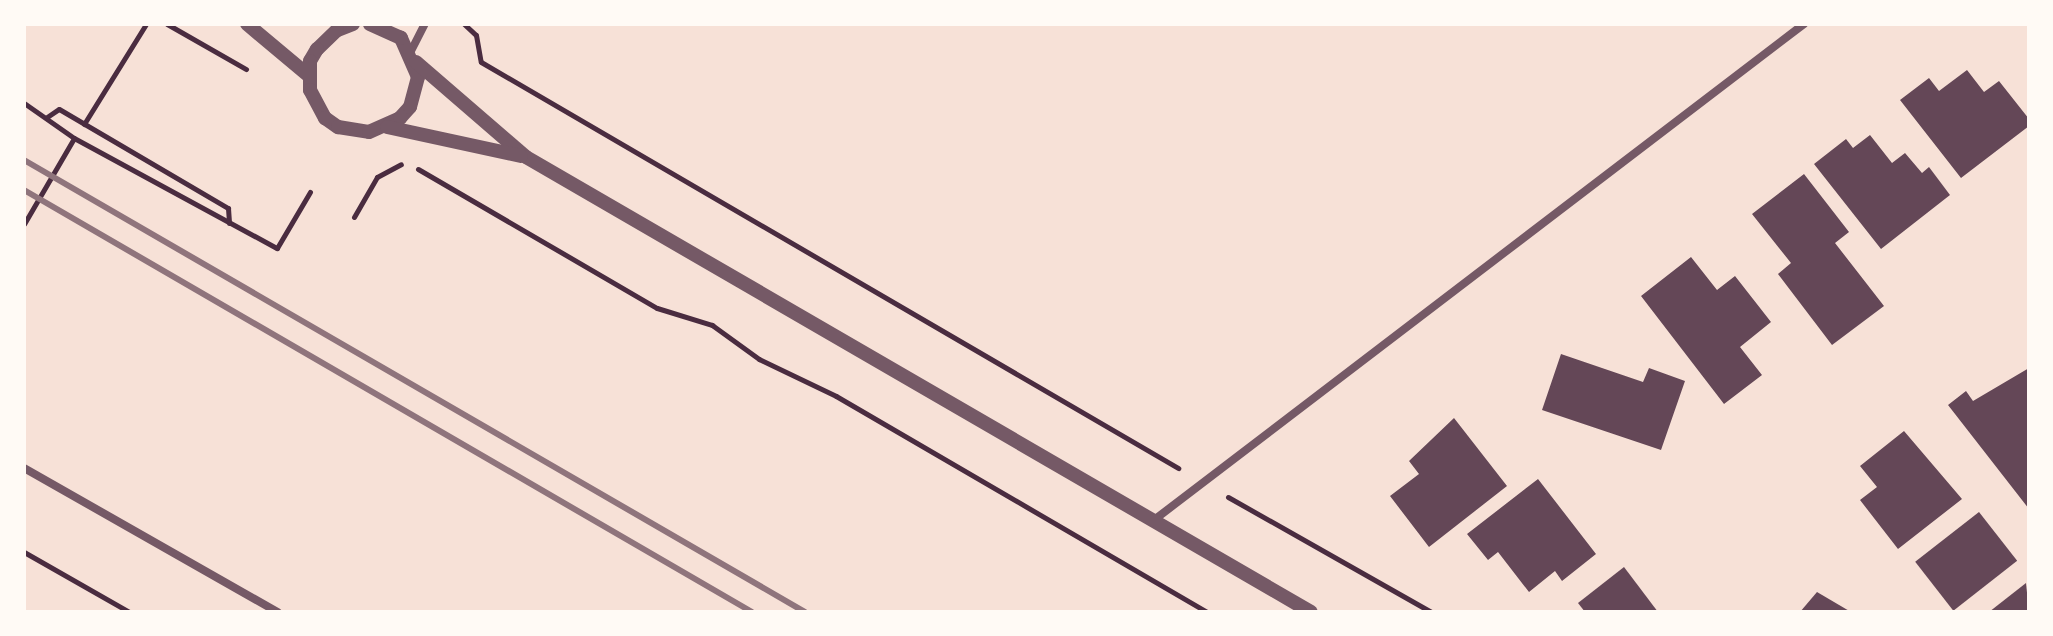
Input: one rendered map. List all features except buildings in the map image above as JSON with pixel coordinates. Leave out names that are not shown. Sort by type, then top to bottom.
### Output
[{"type":"street","points":[[247,24],[308,75],[315,105],[338,127],[369,132],[387,127],[410,107],[416,92],[413,56],[425,24]]},
{"type":"street","points":[[308,75],[325,38],[350,24]]},
{"type":"street","points":[[370,24],[388,29],[413,56],[526,157],[1311,612]]},
{"type":"street","points":[[1154,520],[1804,24]]},
{"type":"street","points":[[387,127],[526,157]]},
{"type":"street","points":[[24,468],[278,612]]},
{"type":"path","points":[[84,124],[146,24]]},
{"type":"path","points":[[167,24],[247,69]]},
{"type":"path","points":[[464,24],[476,35],[481,62],[1203,483],[1431,612]]},
{"type":"path","points":[[24,103],[74,138],[277,248],[310,192]]},
{"type":"path","points":[[47,117],[59,109],[228,208],[229,224]]},
{"type":"path","points":[[24,224],[74,138]]},
{"type":"path","points":[[354,217],[377,177],[390,167],[405,163],[423,171],[657,308],[712,325],[759,359],[836,396],[1207,612]]},
{"type":"path","points":[[24,552],[129,612]]},
{"type":"railway","points":[[24,160],[805,612]]},
{"type":"railway","points":[[24,190],[752,612]]}]
